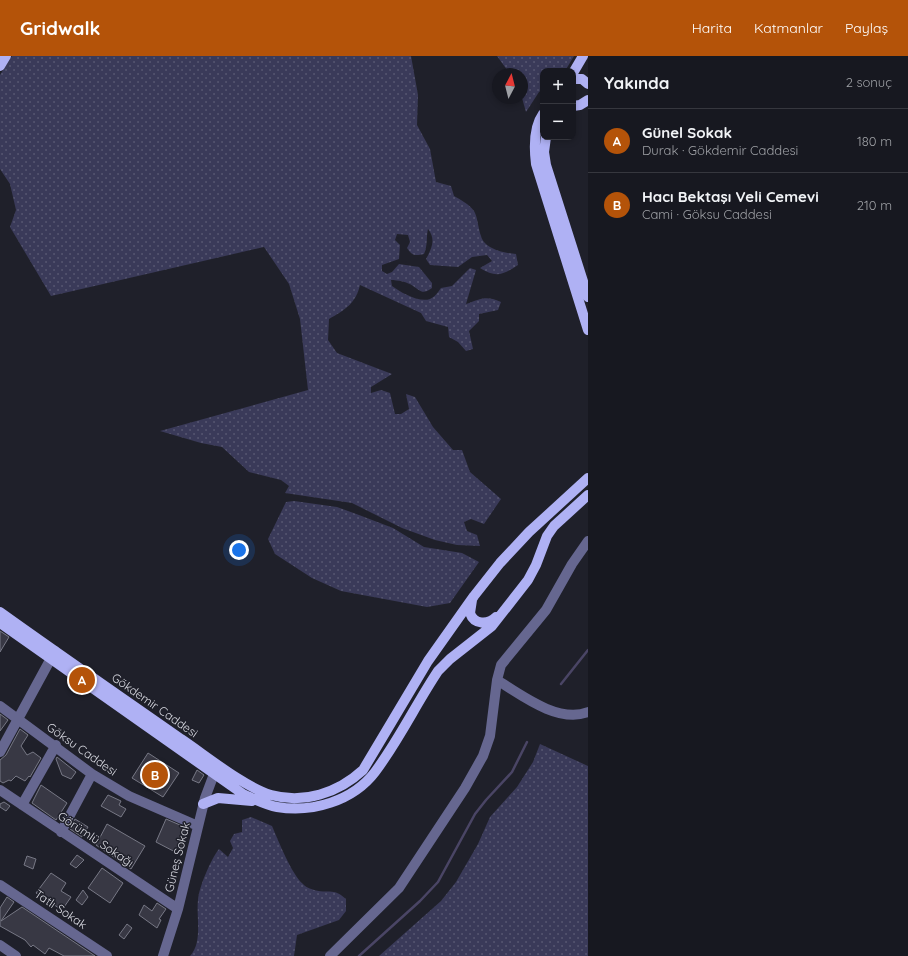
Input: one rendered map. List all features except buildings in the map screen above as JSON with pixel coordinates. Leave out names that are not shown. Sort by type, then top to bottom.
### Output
[{"type":"main road","points":[[0,66],[6,56]]},
{"type":"main road","points":[[576,68],[583,56]]},
{"type":"main road","points":[[576,79],[582,79],[588,84]]},
{"type":"main road","points":[[576,105],[584,104],[588,100]]},
{"type":"main road","points":[[540,121],[535,139],[536,164],[588,330]]},
{"type":"main road","points":[[546,140],[544,152],[546,165],[588,297]]},
{"type":"main road","name":"Gökdemir Caddesi","points":[[0,612],[53,655],[259,791],[286,798],[316,796],[330,792],[347,783],[369,762],[428,661],[474,596],[500,563],[529,532],[588,478]]},
{"type":"main road","points":[[203,804],[218,798],[260,802],[289,809],[312,808],[331,803],[359,788],[375,772],[438,671],[450,659],[486,632],[528,580],[547,536],[554,526],[588,495]]},
{"type":"main road","points":[[474,596],[470,608],[471,615],[481,623],[491,622],[514,599]]},
{"type":"main road","points":[[0,623],[53,655],[214,774],[243,794],[260,802]]},
{"type":"street","points":[[576,105],[588,107]]},
{"type":"street","points":[[330,956],[399,888],[465,788],[483,756],[490,736],[497,680],[501,664],[546,610],[572,564],[588,541]]},
{"type":"street","points":[[0,752],[53,655]]},
{"type":"street","points":[[497,680],[552,711],[570,716],[588,712]]},
{"type":"street","name":"Göksu Caddesi","points":[[0,706],[92,774],[130,796],[198,826]]},
{"type":"street","points":[[22,805],[56,746]]},
{"type":"street","name":"Güneş Sokak","points":[[163,956],[178,909],[203,804],[218,764]]},
{"type":"street","points":[[61,832],[92,774]]},
{"type":"street","name":"Görümlü Sokağı","points":[[0,790],[178,909]]},
{"type":"street","name":"Tatlı Sokak","points":[[0,885],[107,956]]},
{"type":"street","points":[[0,945],[16,956]]},
{"type":"shaded area","points":[[12,56],[411,56],[418,95],[417,125],[430,149],[436,182],[451,186],[454,196],[467,204],[474,211],[481,236],[486,244],[495,250],[516,254],[518,265],[504,273],[491,273],[480,268],[492,261],[487,255],[472,257],[458,267],[430,265],[426,259],[432,244],[432,236],[428,229],[425,251],[424,254],[421,255],[410,253],[407,248],[410,242],[408,235],[397,234],[395,240],[400,245],[399,259],[382,265],[382,271],[387,274],[392,272],[399,264],[419,267],[432,283],[432,288],[422,292],[408,283],[391,280],[392,286],[395,288],[405,294],[421,300],[430,299],[435,296],[441,288],[452,286],[470,268],[476,270],[466,304],[479,299],[487,298],[501,302],[498,310],[479,314],[479,321],[469,331],[473,349],[466,351],[458,342],[449,337],[448,327],[426,321],[421,313],[360,285],[353,301],[329,319],[328,340],[337,353],[392,374],[371,387],[371,393],[381,390],[390,393],[395,414],[401,414],[409,409],[406,394],[415,397],[433,427],[453,450],[462,450],[470,472],[501,499],[484,524],[471,519],[464,522],[467,531],[477,535],[480,546],[457,545],[435,540],[402,528],[352,503],[285,493],[289,486],[281,480],[249,472],[222,447],[201,443],[160,431],[308,390],[300,319],[289,284],[264,247],[51,296],[10,227],[16,210],[10,184],[0,169],[0,75]]},
{"type":"shaded area","points":[[497,56],[574,56],[567,68],[540,68],[540,91],[526,112],[524,104],[528,104],[528,68],[506,68]]},
{"type":"shaded area","points":[[294,501],[337,507],[393,528],[424,547],[462,553],[479,562],[450,603],[427,607],[341,591],[312,578],[275,554],[268,539],[286,502]]},
{"type":"shaded area","points":[[540,744],[588,766],[588,956],[379,956],[441,901],[456,882],[478,844],[490,817],[517,787],[533,762]]},
{"type":"shaded area","points":[[251,817],[272,826],[294,873],[304,885],[314,890],[334,892],[341,895],[346,899],[346,911],[339,920],[297,935],[294,956],[190,956],[194,950],[198,937],[199,894],[212,859],[219,849],[228,857],[233,848],[230,841],[234,834],[242,832],[242,820]]},
{"type":"waterway","points":[[561,684],[588,650]]},
{"type":"waterway","points":[[359,956],[420,901],[438,882],[475,814],[512,772],[527,742]]},
{"type":"place","name":"Günel Sokak","points":[[82,680]]},
{"type":"place","name":"Hacı Bektaşı Veli Cemevi","points":[[155,775]]}]
